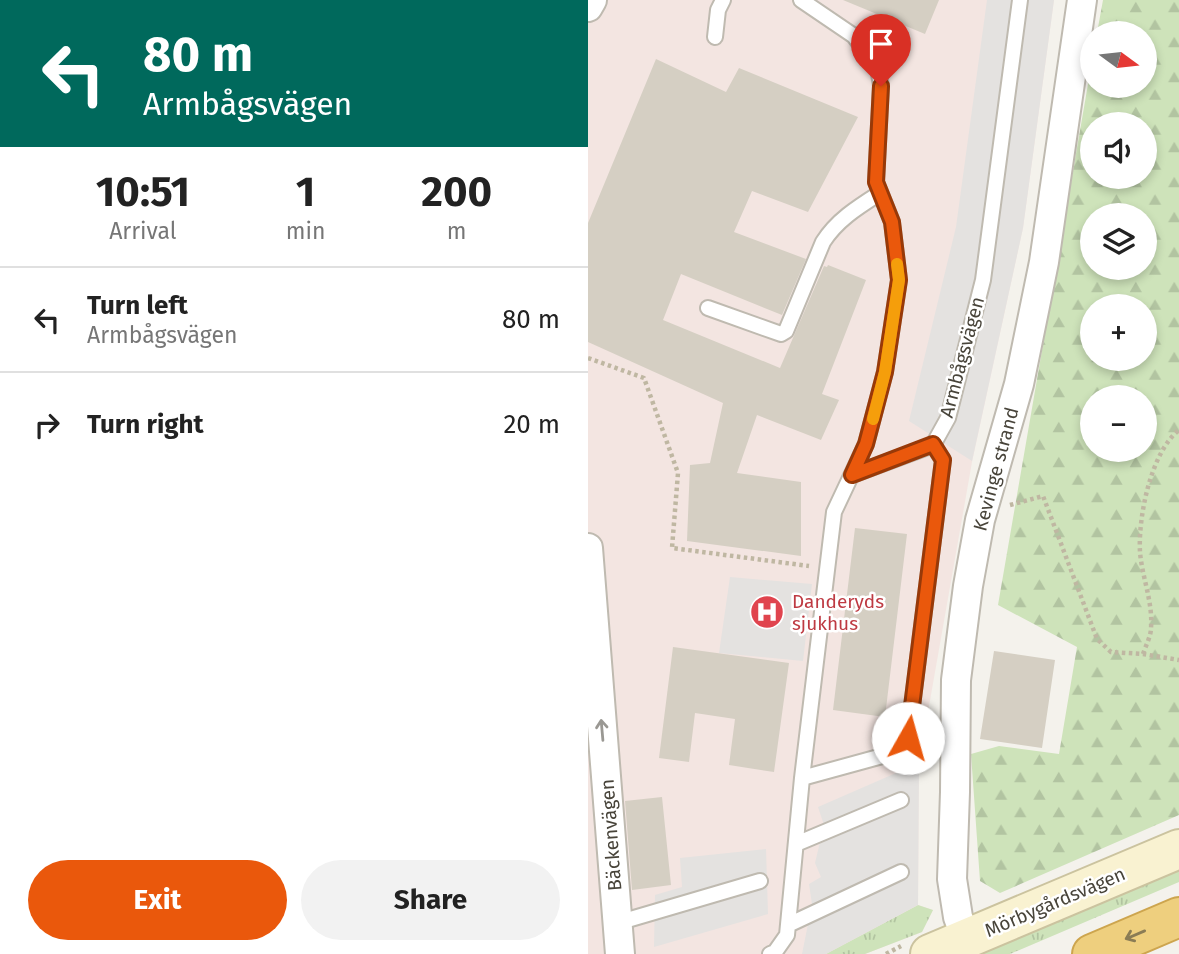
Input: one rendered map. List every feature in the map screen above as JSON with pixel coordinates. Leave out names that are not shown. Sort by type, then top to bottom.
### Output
[{"type":"highway","points":[[1092,954],[1179,917]]},
{"type":"street","points":[[588,7],[592,0]]},
{"type":"street","name":"Kevinge strand","points":[[966,939],[958,917],[951,878],[956,680],[968,586],[981,520],[1019,384],[1044,262],[1082,0]]},
{"type":"street","name":"Bäckenvägen","points":[[588,548],[620,954]]},
{"type":"street","name":"Mörbygårdsvägen","points":[[930,954],[1179,849]]},
{"type":"lane","points":[[715,37],[718,10],[723,0]]},
{"type":"lane","points":[[770,954],[775,952],[787,935],[802,778],[834,512],[866,444],[885,372],[899,280],[892,222],[876,182],[881,86],[878,68],[854,36],[802,0]]},
{"type":"lane","name":"Armbågsvägen","points":[[933,444],[948,418],[983,280],[1020,0]]},
{"type":"lane","points":[[708,308],[781,334],[786,331],[831,229],[849,213],[880,193]]},
{"type":"lane","points":[[802,778],[886,755],[908,738],[943,460],[933,444],[852,475]]},
{"type":"lane","points":[[796,844],[901,800]]},
{"type":"lane","points":[[788,925],[901,872]]},
{"type":"lane","points":[[617,923],[760,881]]},
{"type":"path","points":[[588,358],[644,378],[678,473],[672,548],[827,569]]},
{"type":"path","points":[[1143,653],[1151,629],[1140,551],[1145,495],[1158,457],[1179,430]]},
{"type":"path","points":[[981,520],[1009,505],[1043,496],[1097,639],[1111,653],[1143,653],[1179,660]]},
{"type":"shaded area","name":"Danderyds sjukhus","points":[[588,0],[1054,0],[1023,228],[972,462],[919,763],[918,905],[933,910],[922,932],[865,954],[588,954]]},
{"type":"shaded area","points":[[987,0],[1054,0],[1023,228],[972,461],[909,421],[956,227]]},
{"type":"shaded area","points":[[730,577],[812,584],[803,661],[719,653]]},
{"type":"shaded area","points":[[919,763],[918,905],[826,954],[802,954],[812,904],[809,884],[821,877],[815,863],[824,825],[818,807]]},
{"type":"shaded area","points":[[766,849],[768,914],[654,947],[655,895],[682,887],[680,858]]},
{"type":"green space","points":[[1103,0],[1179,0],[1179,815],[1000,893],[980,881],[971,754],[999,746],[1059,754],[1077,647],[998,605],[1080,130],[1080,189],[1157,189],[1157,112],[1083,112],[1086,98],[1157,98],[1157,21],[1099,21]]},
{"type":"green space","points":[[1179,866],[1179,882],[1010,954],[966,954]]},
{"type":"green space","points":[[918,905],[933,910],[922,932],[865,954],[826,954]]},
{"type":"building","points":[[843,0],[939,0],[925,34]]},
{"type":"building","points":[[656,59],[726,92],[739,68],[858,117],[808,212],[752,191],[734,232],[806,259],[782,315],[681,274],[663,320],[780,368],[824,266],[828,265],[866,280],[822,394],[839,400],[821,440],[757,415],[737,473],[801,482],[801,556],[687,541],[690,465],[710,463],[723,403],[588,342],[588,223]]},
{"type":"building","points":[[855,528],[907,534],[885,717],[833,710]]},
{"type":"building","points":[[673,647],[789,663],[774,772],[729,765],[735,719],[695,713],[689,762],[659,758]]},
{"type":"building","points":[[994,651],[1055,660],[1042,748],[980,739]]},
{"type":"building","points":[[662,797],[671,885],[632,890],[625,801]]},
{"type":"slow traffic","points":[[873,419],[885,372],[899,280],[897,264]]},
{"type":"place","name":"Danderyds sjukhus","points":[[767,612]]},
{"type":"route","points":[[881,86],[876,182],[892,222],[899,280],[885,372],[866,444],[852,475],[933,444],[943,460],[908,738]]}]
